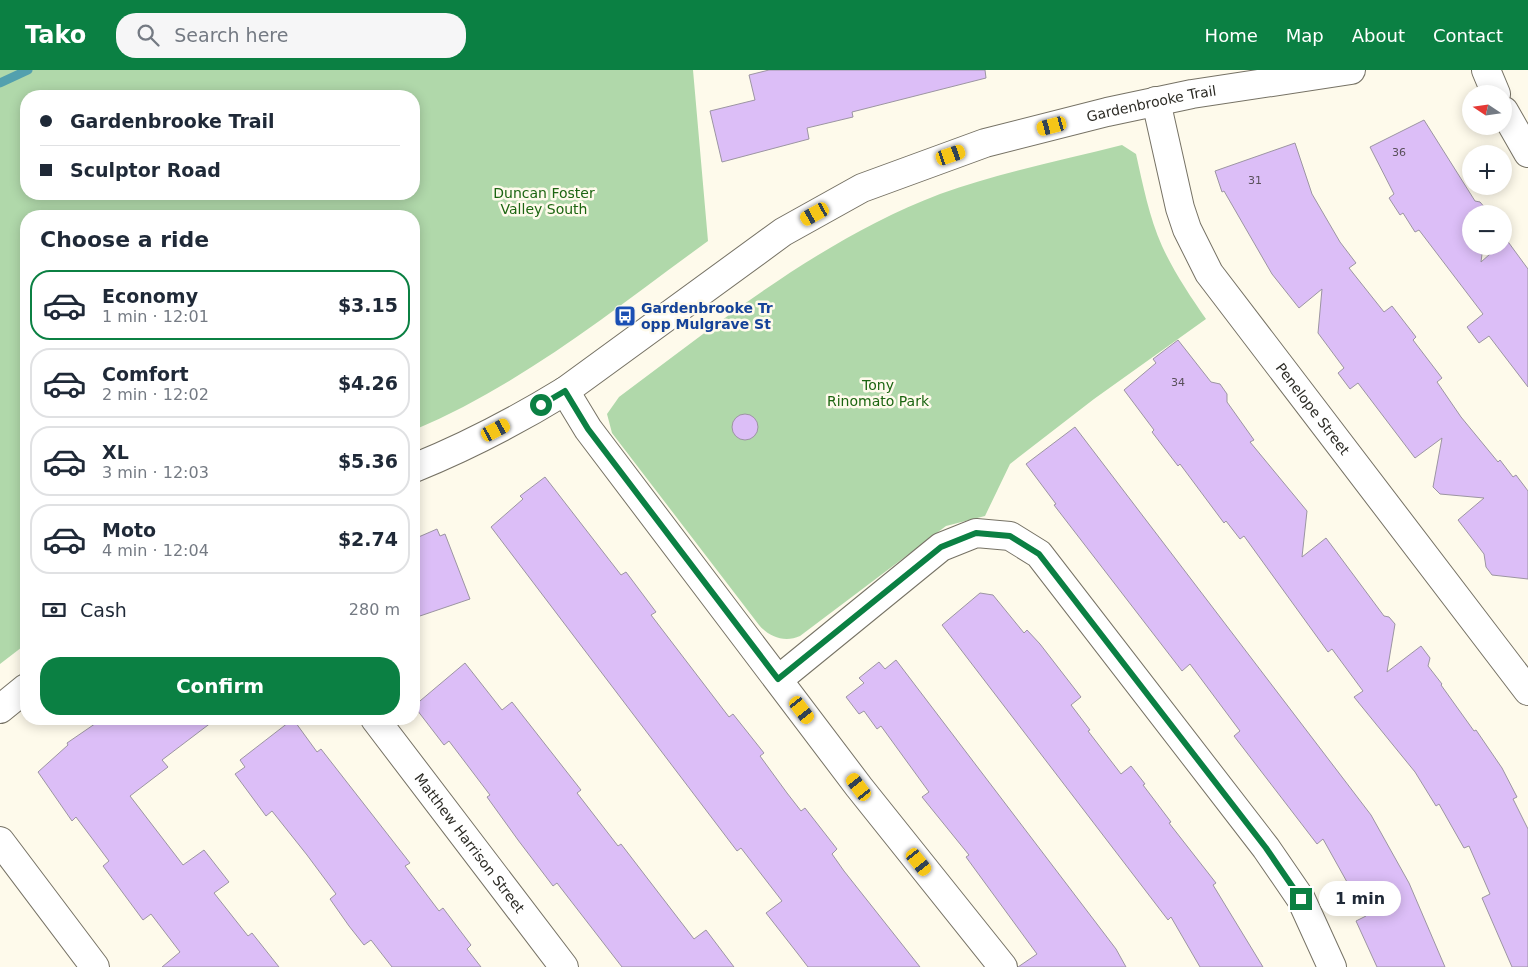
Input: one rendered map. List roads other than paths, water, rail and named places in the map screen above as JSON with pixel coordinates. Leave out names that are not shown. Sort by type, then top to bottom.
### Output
[{"type":"street","name":"Gardenbrooke Trail","points":[[420,465],[476,441],[565,391],[783,232],[862,188],[985,143],[1156,101],[1351,70]]},
{"type":"street","points":[[1486,70],[1492,85]]},
{"type":"street","name":"Penelope Street","points":[[1156,101],[1180,208],[1187,229],[1209,273],[1528,691]]},
{"type":"street","points":[[1512,126],[1528,153]]},
{"type":"street","points":[[565,391],[588,429],[859,787],[1003,967]]},
{"type":"street","points":[[778,679],[941,547],[976,533],[1010,536],[1039,554],[1266,848],[1301,899],[1332,967]]},
{"type":"street","points":[[0,709],[20,693]]},
{"type":"street","name":"Matthew Harrison Street","points":[[381,725],[564,967]]},
{"type":"street","points":[[0,841],[95,967]]},
{"type":"waterway","points":[[0,83],[28,70]]},
{"type":"place","name":"Gardenbrooke Tr opp Mulgrave St","points":[[625,316]]},
{"type":"park label","name":"Duncan Foster Valley South","points":[[544,202]]},
{"type":"park label","name":"Tony Rinomato Park","points":[[878,394]]}]
